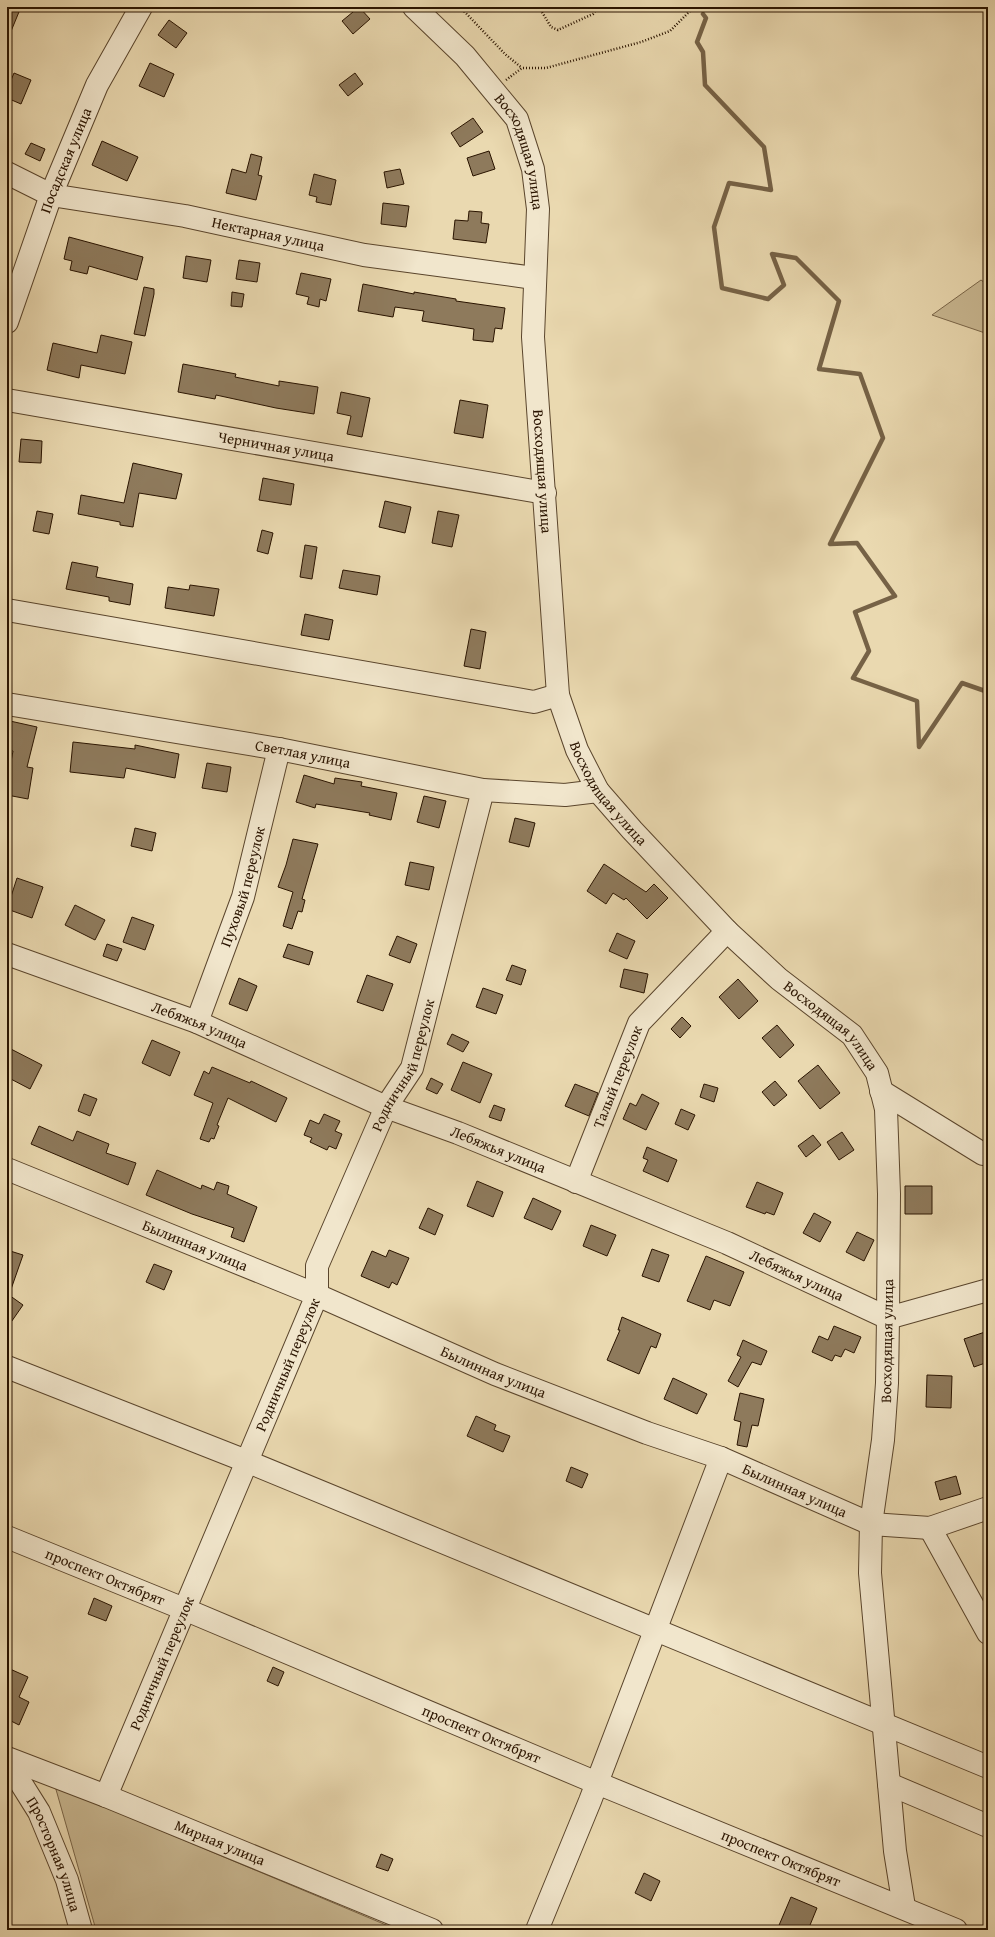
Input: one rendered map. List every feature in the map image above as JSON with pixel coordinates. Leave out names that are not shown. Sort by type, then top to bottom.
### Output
[{"type":"street","name":"Посадская улица","points":[[7,322],[51,195],[97,84],[141,7]]},
{"type":"street","name":"Восходящая улица","points":[[414,7],[465,56],[517,120],[533,169],[538,209],[534,278],[533,337],[558,695],[577,750],[598,792],[632,830],[727,931],[779,979],[852,1035],[877,1073],[886,1116],[889,1194],[888,1318],[887,1383],[883,1440],[871,1524],[870,1573],[895,1851],[904,1907]]},
{"type":"street","name":"Нектарная улица","points":[[7,174],[51,195],[185,216],[364,255],[534,278]]},
{"type":"street","name":"Черничная улица","points":[[7,400],[545,493]]},
{"type":"street","points":[[7,610],[534,702],[558,695]]},
{"type":"street","name":"Светлая улица","points":[[7,704],[278,749],[483,790],[564,795],[598,792]]},
{"type":"street","name":"Пуховый переулок","points":[[197,1022],[243,897],[278,749]]},
{"type":"street","name":"Родничный переулок","points":[[106,1796],[317,1295],[317,1266],[386,1107],[412,1068],[483,790]]},
{"type":"street","name":"Талый переулок","points":[[576,1182],[640,1023],[727,931]]},
{"type":"street","name":"Лебяжья улица","points":[[7,954],[197,1022],[386,1107],[458,1133],[727,1243],[888,1318]]},
{"type":"street","points":[[881,1091],[983,1154]]},
{"type":"street","name":"Былинная улица","points":[[7,1169],[317,1295],[495,1374],[647,1433],[721,1458],[871,1524],[930,1528],[988,1508]]},
{"type":"street","points":[[888,1318],[988,1290]]},
{"type":"street","points":[[7,1368],[246,1461],[655,1631],[988,1767]]},
{"type":"street","points":[[537,1930],[597,1783],[721,1458]]},
{"type":"street","points":[[930,1528],[988,1633]]},
{"type":"street","name":"проспект Октябрят","points":[[7,1537],[184,1609],[597,1783],[904,1907],[956,1930]]},
{"type":"street","name":"Мирная улица","points":[[7,1758],[106,1796],[432,1930]]},
{"type":"street","name":"Просторная улица","points":[[7,1761],[39,1812],[67,1880],[81,1930]]},
{"type":"street","points":[[889,1784],[988,1826]]},
{"type":"path","points":[[460,7],[505,54],[522,68]]},
{"type":"path","points":[[539,7],[551,28],[558,30],[593,14],[598,7]]},
{"type":"path","points":[[493,89],[522,68],[546,68],[641,42],[670,31],[694,7]]},
{"type":"shaded area","points":[[981,280],[988,285],[988,334],[932,315]]},
{"type":"shaded area","points":[[55,1786],[398,1930],[96,1930]]},
{"type":"building","points":[[7,7],[21,7],[7,41]]},
{"type":"building","points":[[359,7],[370,19],[353,34],[342,21]]},
{"type":"building","points":[[169,20],[187,33],[176,48],[158,35]]},
{"type":"building","points":[[150,63],[174,74],[164,97],[139,86]]},
{"type":"building","points":[[14,73],[31,80],[21,104],[7,98],[7,90]]},
{"type":"building","points":[[355,73],[363,84],[348,96],[339,85]]},
{"type":"building","points":[[473,118],[483,132],[460,147],[451,133]]},
{"type":"building","points":[[102,141],[138,157],[127,181],[92,165]]},
{"type":"building","points":[[31,143],[45,149],[40,161],[25,154]]},
{"type":"building","points":[[489,151],[495,169],[473,176],[467,158]]},
{"type":"building","points":[[251,154],[262,157],[258,175],[262,176],[256,200],[226,193],[232,169],[246,173]]},
{"type":"building","points":[[400,169],[404,184],[387,188],[384,172]]},
{"type":"building","points":[[314,174],[336,180],[331,205],[316,202],[317,197],[309,195]]},
{"type":"building","points":[[383,203],[409,206],[406,227],[381,224]]},
{"type":"building","points":[[469,211],[482,212],[481,223],[489,224],[486,243],[453,239],[455,220],[468,221]]},
{"type":"building","points":[[69,237],[143,257],[137,280],[89,266],[87,274],[70,270],[72,261],[64,259]]},
{"type":"building","points":[[186,256],[211,260],[207,282],[183,278]]},
{"type":"building","points":[[239,260],[260,263],[257,282],[236,279]]},
{"type":"building","points":[[301,273],[331,279],[326,301],[320,299],[319,307],[307,304],[309,297],[296,294]]},
{"type":"building","points":[[363,284],[414,294],[414,292],[456,299],[456,301],[505,308],[502,329],[495,328],[493,342],[473,340],[474,329],[422,321],[424,311],[395,307],[393,317],[358,311]]},
{"type":"building","points":[[144,287],[154,289],[145,336],[134,334]]},
{"type":"building","points":[[232,292],[244,294],[242,307],[231,306]]},
{"type":"building","points":[[101,335],[132,342],[125,374],[81,365],[79,378],[47,370],[53,343],[97,353]]},
{"type":"building","points":[[183,364],[236,374],[235,377],[279,386],[279,381],[318,387],[314,414],[276,408],[216,395],[215,399],[178,392]]},
{"type":"building","points":[[341,392],[370,398],[362,437],[347,434],[351,416],[337,413]]},
{"type":"building","points":[[460,400],[488,405],[483,438],[454,433]]},
{"type":"building","points":[[21,439],[42,441],[41,463],[19,462]]},
{"type":"building","points":[[133,463],[182,474],[176,499],[139,493],[133,527],[120,525],[120,522],[78,514],[81,495],[124,503]]},
{"type":"building","points":[[263,478],[294,484],[291,505],[259,500]]},
{"type":"building","points":[[385,501],[411,507],[405,533],[379,527]]},
{"type":"building","points":[[37,511],[53,514],[49,534],[33,531]]},
{"type":"building","points":[[438,511],[459,515],[452,547],[432,543]]},
{"type":"building","points":[[262,530],[273,533],[268,554],[257,551]]},
{"type":"building","points":[[305,545],[317,547],[312,579],[300,577]]},
{"type":"building","points":[[72,562],[98,567],[96,577],[133,584],[130,605],[109,601],[109,597],[66,589]]},
{"type":"building","points":[[343,570],[380,576],[377,595],[339,588]]},
{"type":"building","points":[[190,585],[219,589],[214,616],[165,608],[168,587],[189,590]]},
{"type":"building","points":[[305,614],[333,620],[329,640],[301,635]]},
{"type":"building","points":[[471,629],[486,632],[480,669],[464,666]]},
{"type":"building","points":[[10,721],[37,727],[27,767],[33,768],[28,799],[7,795],[7,783],[13,751],[8,750],[10,743],[7,742]]},
{"type":"building","points":[[73,742],[135,749],[135,745],[179,754],[175,778],[126,768],[124,778],[70,772]]},
{"type":"building","points":[[207,763],[231,767],[227,792],[202,788]]},
{"type":"building","points":[[304,775],[334,784],[335,778],[362,782],[361,786],[397,793],[391,820],[369,815],[370,813],[316,804],[315,808],[296,802]]},
{"type":"building","points":[[424,796],[446,801],[439,828],[417,822]]},
{"type":"building","points":[[515,818],[535,823],[529,847],[509,842]]},
{"type":"building","points":[[135,828],[156,833],[152,851],[131,846]]},
{"type":"building","points":[[293,839],[318,844],[302,899],[305,900],[302,912],[298,911],[292,929],[283,926],[293,892],[278,887]]},
{"type":"building","points":[[410,862],[434,867],[429,890],[405,885]]},
{"type":"building","points":[[604,864],[646,892],[654,884],[668,898],[647,919],[626,898],[624,900],[613,893],[606,904],[587,891]]},
{"type":"building","points":[[17,878],[43,887],[32,918],[7,909]]},
{"type":"building","points":[[75,905],[105,920],[95,940],[65,925]]},
{"type":"building","points":[[132,917],[154,925],[145,950],[123,942]]},
{"type":"building","points":[[617,933],[635,941],[627,959],[609,951]]},
{"type":"building","points":[[397,936],[417,944],[410,963],[389,955]]},
{"type":"building","points":[[107,944],[122,949],[117,961],[103,956]]},
{"type":"building","points":[[288,944],[313,952],[309,965],[283,957]]},
{"type":"building","points":[[512,965],[526,970],[521,985],[506,980]]},
{"type":"building","points":[[624,969],[648,974],[644,993],[620,987]]},
{"type":"building","points":[[367,975],[393,984],[383,1011],[357,1002]]},
{"type":"building","points":[[239,978],[257,986],[247,1011],[229,1004]]},
{"type":"building","points":[[738,979],[758,1001],[739,1019],[719,997]]},
{"type":"building","points":[[483,988],[503,995],[496,1014],[476,1007]]},
{"type":"building","points":[[682,1017],[691,1026],[680,1038],[671,1029]]},
{"type":"building","points":[[777,1025],[794,1045],[780,1058],[762,1038]]},
{"type":"building","points":[[452,1034],[469,1042],[463,1052],[447,1044]]},
{"type":"building","points":[[152,1040],[180,1052],[170,1076],[142,1063]]},
{"type":"building","points":[[7,1047],[42,1065],[30,1089],[7,1077]]},
{"type":"building","points":[[463,1062],[492,1074],[480,1103],[451,1090]]},
{"type":"building","points":[[818,1065],[840,1093],[820,1109],[798,1081]]},
{"type":"building","points":[[212,1067],[250,1083],[251,1081],[287,1098],[276,1122],[228,1098],[217,1125],[219,1126],[214,1139],[211,1138],[209,1142],[200,1139],[213,1103],[194,1095],[204,1071],[209,1074]]},
{"type":"building","points":[[431,1078],[443,1084],[437,1094],[426,1089]]},
{"type":"building","points":[[775,1081],[787,1095],[774,1106],[762,1092]]},
{"type":"building","points":[[575,1084],[598,1093],[589,1116],[565,1106]]},
{"type":"building","points":[[704,1084],[718,1088],[714,1102],[700,1097]]},
{"type":"building","points":[[84,1094],[97,1099],[90,1116],[78,1111]]},
{"type":"building","points":[[642,1094],[659,1103],[646,1130],[623,1119],[630,1103],[636,1106]]},
{"type":"building","points":[[494,1105],[505,1109],[501,1121],[489,1117]]},
{"type":"building","points":[[681,1109],[695,1115],[688,1130],[675,1124]]},
{"type":"building","points":[[324,1114],[340,1121],[335,1131],[342,1134],[336,1149],[329,1146],[327,1150],[310,1142],[312,1138],[304,1135],[310,1120],[319,1124]]},
{"type":"building","points":[[39,1126],[73,1141],[77,1131],[109,1144],[106,1153],[136,1163],[128,1185],[31,1144]]},
{"type":"building","points":[[842,1132],[854,1150],[839,1160],[827,1142]]},
{"type":"building","points":[[813,1135],[821,1145],[806,1157],[798,1146]]},
{"type":"building","points":[[647,1147],[677,1160],[668,1182],[643,1171],[648,1160],[643,1158]]},
{"type":"building","points":[[157,1170],[201,1189],[202,1185],[214,1190],[217,1182],[229,1186],[227,1194],[257,1207],[244,1242],[231,1237],[234,1228],[192,1214],[146,1195]]},
{"type":"building","points":[[477,1181],[503,1192],[493,1217],[467,1206]]},
{"type":"building","points":[[757,1182],[783,1193],[774,1215],[766,1212],[765,1214],[746,1207]]},
{"type":"building","points":[[905,1186],[932,1186],[932,1214],[905,1214]]},
{"type":"building","points":[[533,1198],[561,1211],[552,1230],[524,1218]]},
{"type":"building","points":[[428,1208],[443,1215],[435,1235],[419,1228]]},
{"type":"building","points":[[814,1213],[831,1222],[820,1242],[803,1233]]},
{"type":"building","points":[[591,1225],[616,1235],[607,1256],[583,1246]]},
{"type":"building","points":[[857,1232],[874,1240],[864,1261],[846,1252]]},
{"type":"building","points":[[652,1249],[669,1255],[659,1282],[642,1276]]},
{"type":"building","points":[[7,1250],[23,1255],[9,1295],[23,1305],[7,1328]]},
{"type":"building","points":[[389,1250],[409,1258],[397,1285],[392,1282],[389,1288],[361,1276],[372,1251],[386,1257]]},
{"type":"building","points":[[706,1256],[744,1272],[730,1306],[714,1300],[710,1310],[687,1301]]},
{"type":"building","points":[[154,1264],[172,1271],[164,1290],[146,1282]]},
{"type":"building","points":[[622,1317],[661,1334],[656,1348],[651,1346],[639,1374],[607,1360],[620,1330],[618,1330]]},
{"type":"building","points":[[834,1326],[861,1337],[854,1353],[845,1349],[841,1357],[835,1355],[832,1361],[812,1352],[819,1336],[828,1340]]},
{"type":"building","points":[[988,1331],[988,1362],[974,1367],[964,1339]]},
{"type":"building","points":[[743,1340],[767,1351],[761,1365],[752,1362],[738,1387],[728,1381],[741,1357],[737,1355]]},
{"type":"building","points":[[927,1375],[952,1376],[951,1408],[926,1407]]},
{"type":"building","points":[[673,1378],[707,1394],[697,1414],[664,1399]]},
{"type":"building","points":[[740,1393],[764,1399],[758,1426],[752,1425],[747,1447],[737,1445],[741,1422],[734,1420]]},
{"type":"building","points":[[476,1416],[496,1425],[494,1430],[510,1436],[503,1452],[467,1436]]},
{"type":"building","points":[[571,1467],[588,1474],[582,1488],[566,1481]]},
{"type":"building","points":[[956,1476],[961,1494],[940,1500],[935,1482]]},
{"type":"building","points":[[94,1598],[112,1606],[106,1621],[88,1614]]},
{"type":"building","points":[[273,1667],[284,1672],[278,1686],[267,1681]]},
{"type":"building","points":[[10,1669],[28,1677],[19,1697],[29,1702],[19,1725],[9,1720],[7,1724],[7,1676]]},
{"type":"building","points":[[381,1854],[393,1859],[388,1871],[376,1867]]},
{"type":"building","points":[[644,1873],[660,1881],[651,1901],[635,1893]]},
{"type":"building","points":[[791,1897],[817,1908],[808,1930],[777,1930]]},
{"type":"waterway","points":[[703,14],[706,18],[697,42],[703,52],[705,85],[764,147],[771,190],[729,183],[714,227],[722,288],[768,299],[784,285],[772,254],[796,258],[839,301],[819,369],[860,374],[883,438],[830,544],[857,543],[895,596],[855,612],[869,651],[853,678],[917,701],[919,747],[962,683],[988,692]]},
{"type":"waterway","points":[[988,733],[986,746],[988,749]]}]
